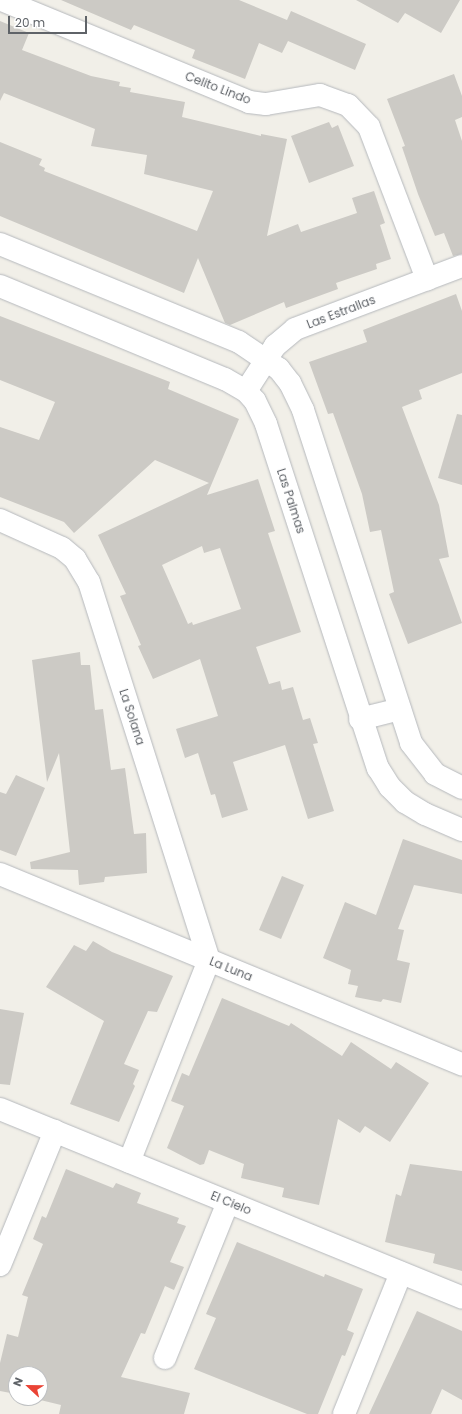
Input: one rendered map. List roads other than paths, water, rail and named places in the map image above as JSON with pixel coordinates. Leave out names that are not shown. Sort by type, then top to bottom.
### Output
[{"type":"lane","name":"Celito Lindo","points":[[2,0],[249,102],[266,104],[320,95],[348,105],[369,127],[427,279]]},
{"type":"lane","points":[[0,244],[239,342],[266,358],[290,383],[303,410],[411,743],[426,765],[447,782],[462,788]]},
{"type":"lane","name":"Las Estrallas","points":[[246,391],[266,358],[284,336],[295,329],[462,266]]},
{"type":"lane","name":"Las Palmas","points":[[0,286],[225,379],[246,391],[255,401],[266,424],[360,719],[378,768],[390,787],[405,802],[425,814],[462,830]]},
{"type":"lane","name":"La Solana","points":[[0,520],[62,548],[75,559],[90,582],[209,960]]},
{"type":"lane","points":[[360,719],[400,709]]},
{"type":"lane","name":"La Luna","points":[[0,874],[462,1064]]},
{"type":"lane","points":[[129,1162],[209,960]]},
{"type":"lane","name":"El Cielo","points":[[0,1109],[462,1298]]},
{"type":"lane","points":[[0,1266],[56,1131]]},
{"type":"lane","points":[[165,1358],[228,1202]]},
{"type":"lane","points":[[344,1414],[401,1273]]}]
